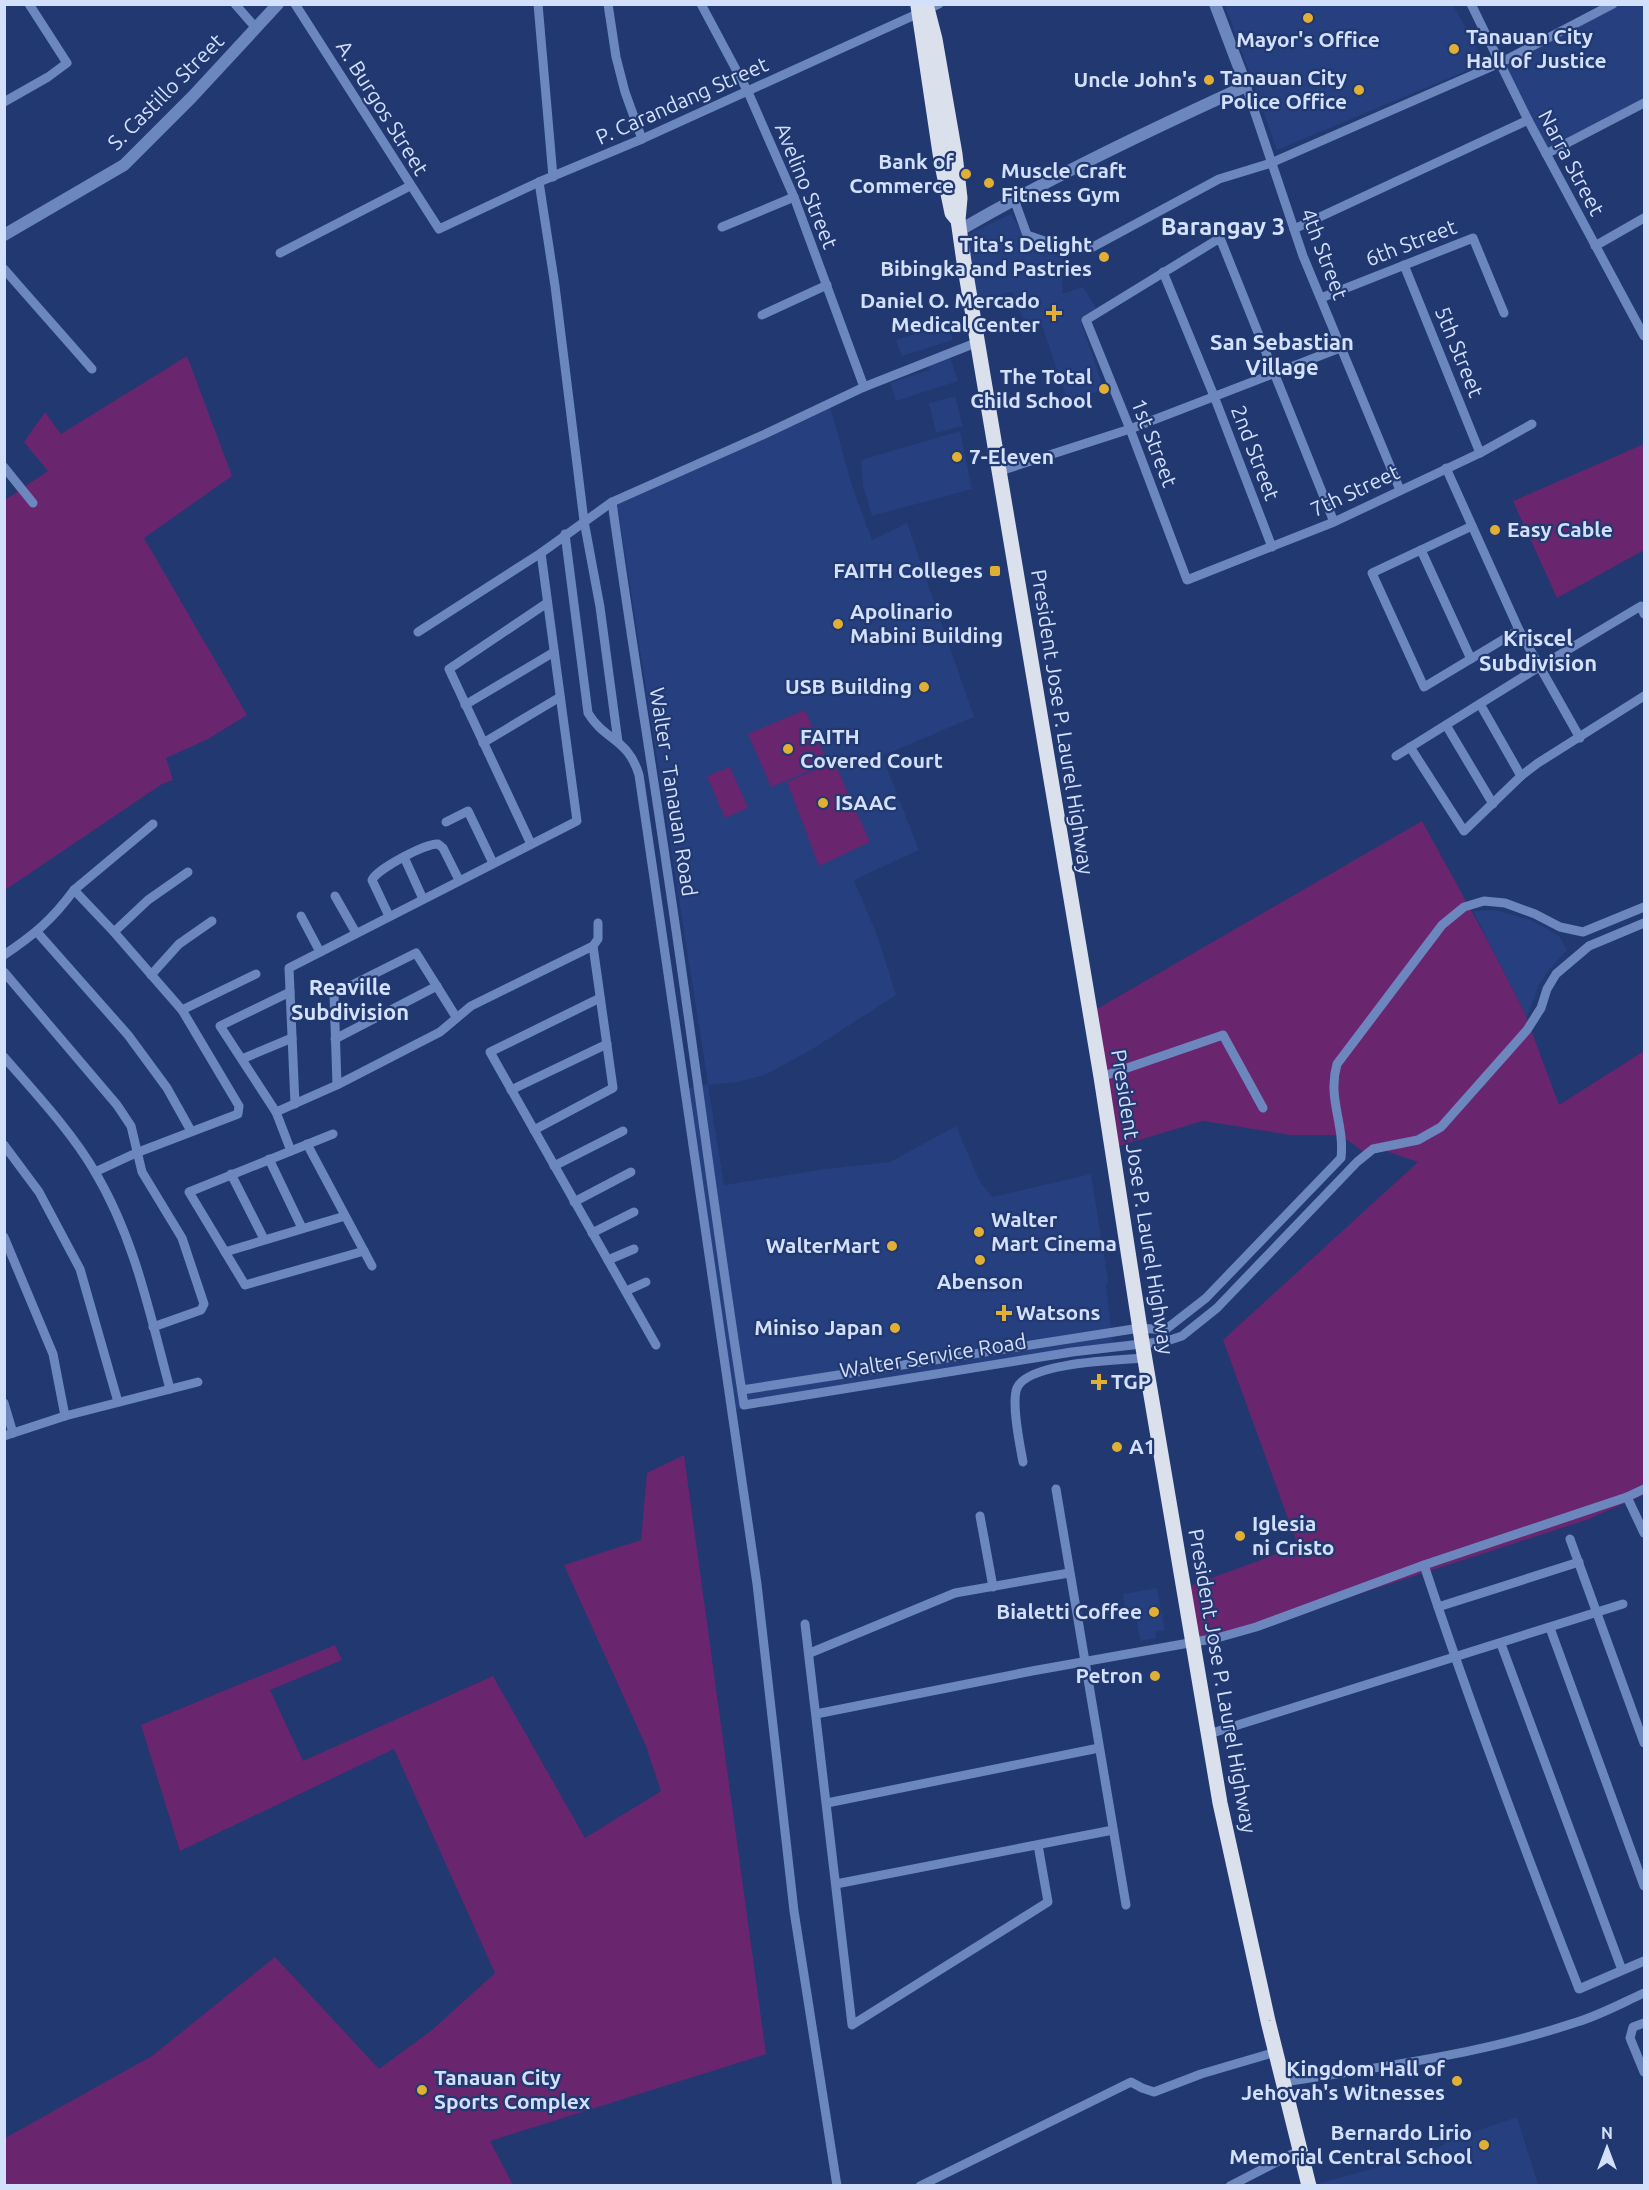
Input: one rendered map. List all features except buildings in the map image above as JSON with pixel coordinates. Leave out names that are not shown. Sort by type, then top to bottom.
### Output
[{"type":"highway","name":"President Jose P. Laurel Highway","points":[[926,7],[935,39],[955,154],[960,198],[959,225],[1101,1077],[1141,1335],[1209,1734],[1233,1866],[1309,2186]]},
{"type":"street","points":[[4,102],[48,77],[67,63],[29,4]]},
{"type":"street","points":[[235,4],[256,28]]},
{"type":"street","name":"S. Castillo Street","points":[[8,233],[124,165],[192,97],[278,4]]},
{"type":"street","name":"A. Burgos Street","points":[[295,4],[439,229]]},
{"type":"street","points":[[538,4],[553,177]]},
{"type":"street","points":[[608,4],[616,57],[625,92],[642,139]]},
{"type":"street","name":"Avelino Street","points":[[701,4],[748,92],[794,197],[864,387]]},
{"type":"street","points":[[959,225],[1121,143],[1246,86],[1215,4]]},
{"type":"street","name":"Narra Street","points":[[1471,4],[1528,120],[1644,334]]},
{"type":"street","points":[[1014,199],[1027,235],[1062,247],[1091,248],[1219,180],[1271,163],[1500,63],[1613,4]]},
{"type":"street","name":"P. Carandang Street","points":[[439,229],[539,182],[748,92],[926,7]]},
{"type":"street","name":"4th Street","points":[[1246,86],[1294,229],[1340,348],[1400,490]]},
{"type":"street","points":[[1546,154],[1644,103]]},
{"type":"street","points":[[1294,229],[1528,120]]},
{"type":"street","points":[[539,182],[555,286],[584,521],[600,607],[618,742]]},
{"type":"street","points":[[280,253],[410,186]]},
{"type":"street","points":[[722,227],[794,197]]},
{"type":"street","points":[[1595,246],[1644,218]]},
{"type":"street","points":[[1163,272],[1220,238],[1334,522]]},
{"type":"street","name":"6th Street","points":[[1321,298],[1473,238],[1504,313]]},
{"type":"street","name":"5th Street","points":[[1404,265],[1480,453]]},
{"type":"street","points":[[4,269],[92,369]]},
{"type":"street","name":"1st Street","points":[[1163,272],[1086,320],[1187,580]]},
{"type":"street","name":"2nd Street","points":[[1163,272],[1272,547]]},
{"type":"street","points":[[762,315],[826,285]]},
{"type":"street","points":[[418,632],[541,553],[612,502],[864,387],[978,342]]},
{"type":"street","points":[[1000,471],[1130,429],[1340,348]]},
{"type":"street","name":"7th Street","points":[[1187,580],[1334,522],[1480,453],[1532,424]]},
{"type":"street","points":[[4,467],[33,503]]},
{"type":"street","points":[[1446,468],[1519,630],[1580,738]]},
{"type":"street","name":"Walter - Tanauan Road","points":[[612,502],[742,1390]]},
{"type":"street","points":[[1472,526],[1372,573],[1424,687],[1519,630]]},
{"type":"street","points":[[565,534],[588,713],[595,723],[626,748],[634,759],[641,786],[757,1584],[794,1911],[837,2186]]},
{"type":"street","points":[[1421,550],[1471,659]]},
{"type":"street","points":[[296,1104],[289,968],[577,820],[541,553]]},
{"type":"street","points":[[531,844],[449,669],[547,603]]},
{"type":"street","points":[[1396,756],[1539,667],[1643,610]]},
{"type":"street","points":[[465,705],[554,652]]},
{"type":"street","points":[[483,743],[560,696]]},
{"type":"street","points":[[1410,747],[1464,831],[1521,776],[1644,696]]},
{"type":"street","points":[[1480,704],[1521,776]]},
{"type":"street","points":[[1446,725],[1493,804]]},
{"type":"street","points":[[446,822],[468,811],[493,863]]},
{"type":"street","points":[[4,955],[37,932],[56,915],[74,890],[153,824]]},
{"type":"street","points":[[389,916],[372,880],[375,874],[404,857],[429,845],[438,844],[443,848],[459,880]]},
{"type":"street","points":[[404,857],[423,899]]},
{"type":"street","points":[[114,932],[148,900],[188,872]]},
{"type":"street","points":[[74,890],[182,1010],[239,1106],[238,1114],[136,1153],[95,1172]]},
{"type":"street","points":[[335,896],[356,933]]},
{"type":"street","points":[[1141,1335],[1165,1330],[1206,1298],[1341,1158],[1341,1136],[1333,1080],[1337,1064],[1442,925],[1464,907],[1484,901],[1505,903],[1535,914],[1560,927],[1583,932],[1644,906]]},
{"type":"street","points":[[301,916],[320,952]]},
{"type":"street","points":[[151,975],[179,944],[212,921]]},
{"type":"street","points":[[276,1112],[337,1085],[440,1032],[471,1006],[593,946],[598,939],[598,923]]},
{"type":"street","points":[[1141,1335],[1167,1341],[1182,1336],[1216,1308],[1373,1149],[1418,1140],[1441,1127],[1527,1030],[1541,1008],[1547,989],[1556,974],[1589,946],[1644,923]]},
{"type":"street","points":[[37,932],[128,1035],[167,1088],[191,1131]]},
{"type":"street","points":[[1583,932],[1589,946]]},
{"type":"street","points":[[534,1130],[613,1088],[593,946]]},
{"type":"street","points":[[337,1085],[334,994],[416,953],[456,1017]]},
{"type":"street","points":[[4,972],[117,1105],[131,1126],[142,1172],[182,1238],[204,1304],[201,1311],[153,1327]]},
{"type":"street","points":[[182,1010],[256,974]]},
{"type":"street","points":[[335,1039],[437,986]]},
{"type":"street","points":[[291,992],[220,1026],[276,1112],[291,1151]]},
{"type":"street","points":[[600,998],[490,1052],[656,1345]]},
{"type":"street","points":[[1101,1077],[1222,1035],[1263,1108]]},
{"type":"street","points":[[242,1059],[292,1038]]},
{"type":"street","points":[[511,1090],[607,1044]]},
{"type":"street","points":[[4,1057],[63,1126],[95,1172],[122,1226],[139,1271],[170,1389]]},
{"type":"street","points":[[554,1166],[623,1131]]},
{"type":"street","points":[[333,1134],[189,1192],[245,1286],[364,1251]]},
{"type":"street","points":[[307,1144],[372,1266]]},
{"type":"street","points":[[4,1145],[39,1192],[80,1269],[118,1402]]},
{"type":"street","points":[[1341,1158],[1352,1168]]},
{"type":"street","points":[[269,1159],[302,1228]]},
{"type":"street","points":[[574,1202],[631,1172]]},
{"type":"street","points":[[231,1174],[264,1239]]},
{"type":"street","points":[[592,1233],[634,1212]]},
{"type":"street","points":[[225,1252],[345,1215]]},
{"type":"street","points":[[4,1237],[53,1354],[65,1416]]},
{"type":"street","points":[[608,1260],[634,1250]]},
{"type":"street","points":[[626,1291],[646,1282]]},
{"type":"street","name":"Walter Service Road","points":[[1117,1332],[1141,1335],[744,1405],[742,1390],[1117,1332]]},
{"type":"street","points":[[1023,1462],[1016,1407],[1017,1389],[1024,1379],[1062,1366],[1145,1358]]},
{"type":"street","points":[[4,1403],[9,1435],[65,1416],[198,1382]]},
{"type":"street","points":[[1056,1489],[1126,1905]]},
{"type":"street","points":[[816,1714],[1217,1638],[1256,1627],[1424,1565],[1627,1497],[1644,1489]]},
{"type":"street","points":[[1627,1497],[1644,1533]]},
{"type":"street","points":[[980,1516],[993,1587]]},
{"type":"street","points":[[1570,1539],[1641,1722],[1644,1743]]},
{"type":"street","points":[[1438,1607],[1579,1562]]},
{"type":"street","points":[[1424,1565],[1501,1788],[1579,1989],[1644,1961]]},
{"type":"street","points":[[810,1653],[955,1593],[1069,1574]]},
{"type":"street","points":[[1209,1734],[1623,1605]]},
{"type":"street","points":[[806,1624],[852,2025],[1048,1902],[1038,1845]]},
{"type":"street","points":[[1550,1628],[1644,1886]]},
{"type":"street","points":[[1501,1644],[1622,1970]]},
{"type":"street","points":[[826,1803],[1099,1748]]},
{"type":"street","points":[[836,1884],[1113,1830]]},
{"type":"street","points":[[1284,2082],[1412,2063],[1472,2050],[1578,2022],[1644,1993]]},
{"type":"street","points":[[1644,2023],[1633,2027],[1630,2038],[1644,2072]]},
{"type":"street","points":[[920,2186],[1131,2082],[1154,2092],[1201,2074],[1276,2052]]},
{"type":"street","points":[[1230,2186],[1300,2150]]},
{"type":"shaded area","points":[[1225,5],[1453,5],[1485,63],[1277,150]]},
{"type":"shaded area","points":[[1613,5],[1644,5],[1644,103],[1546,154],[1500,63]]},
{"type":"shaded area","name":"Daniel O. Mercado Medical Center","points":[[1011,214],[1027,240],[1038,248],[1062,257],[1062,294],[1083,287],[1096,308],[1081,318],[1104,389],[1068,402],[1042,325],[1027,329],[1012,292],[975,300],[965,236]]},
{"type":"shaded area","points":[[948,324],[953,340],[902,356],[896,340]]},
{"type":"shaded area","points":[[187,356],[232,476],[144,538],[247,715],[208,739],[166,758],[173,780],[162,784],[5,890],[5,500],[48,471],[24,442],[45,412],[61,434]]},
{"type":"shaded area","points":[[950,357],[958,381],[896,401],[890,383],[929,370],[928,364]]},
{"type":"shaded area","points":[[955,396],[963,426],[936,433],[929,403]]},
{"type":"shaded area","points":[[830,406],[851,483],[872,540],[907,523],[974,717],[882,756],[919,850],[854,880],[877,935],[896,995],[811,1050],[765,1075],[738,1082],[708,1085],[724,1185],[825,1169],[890,1162],[956,1126],[980,1182],[992,1197],[1091,1174],[1108,1280],[1106,1286],[1114,1350],[729,1411],[688,1088],[708,1084],[617,503]]},
{"type":"shaded area","points":[[960,431],[972,489],[872,516],[863,486],[861,460]]},
{"type":"shaded area","points":[[1644,444],[1644,550],[1557,598],[1513,501]]},
{"type":"shaded area","name":"FAITH Covered Court","points":[[805,710],[828,763],[771,787],[748,734]]},
{"type":"shaded area","name":"ISAAC","points":[[834,762],[870,842],[819,866],[787,782]]},
{"type":"shaded area","points":[[730,767],[748,808],[725,818],[707,776]]},
{"type":"shaded area","points":[[1422,821],[1524,1011],[1559,1105],[1644,1051],[1644,1495],[1586,1520],[1322,1606],[1193,1642],[1184,1588],[1269,1557],[1297,1543],[1223,1340],[1418,1162],[1377,1148],[1366,1154],[1341,1135],[1290,1135],[1203,1121],[1112,1148],[1090,1013]]},
{"type":"shaded area","points":[[1495,910],[1530,920],[1546,928],[1560,937],[1567,950],[1548,971],[1538,987],[1527,1017],[1473,911]]},
{"type":"shaded area","points":[[684,1455],[766,2054],[490,2141],[513,2185],[5,2185],[5,2138],[152,2056],[275,1957],[379,2069],[432,2030],[495,1973],[394,1749],[180,1851],[141,1725],[335,1645],[342,1660],[270,1690],[303,1761],[493,1676],[585,1838],[661,1791],[646,1746],[564,1565],[641,1540],[647,1473]]},
{"type":"shaded area","points":[[1157,1588],[1165,1630],[1155,1632],[1156,1638],[1140,1641],[1135,1608],[1125,1609],[1123,1594]]},
{"type":"shaded area","name":"Bernardo Lirio Memorial Central School","points":[[1517,2117],[1538,2185],[1321,2185],[1321,2183],[1432,2152],[1452,2139]]},
{"type":"place","name":"Mayor's Office","points":[[1308,18]]},
{"type":"place","name":"Tanauan City Hall of Justice","points":[[1454,49]]},
{"type":"place","name":"Uncle John's","points":[[1209,80]]},
{"type":"place","name":"Tanauan City Police Office","points":[[1359,90]]},
{"type":"place","name":"Bank of Commerce","points":[[966,174]]},
{"type":"place","name":"Muscle Craft Fitness Gym","points":[[989,183]]},
{"type":"place","name":"Tita's Delight Bibingka and Pastries","points":[[1104,257]]},
{"type":"place","name":"Daniel O. Mercado Medical Center","points":[[1054,313]]},
{"type":"place","name":"The Total Child School","points":[[1104,389]]},
{"type":"place","name":"7-Eleven","points":[[957,457]]},
{"type":"place","name":"Easy Cable","points":[[1495,530]]},
{"type":"place","name":"FAITH Colleges","points":[[995,571]]},
{"type":"place","name":"Apolinario Mabini Building","points":[[838,624]]},
{"type":"place","name":"USB Building","points":[[924,687]]},
{"type":"place","name":"FAITH Covered Court","points":[[788,749]]},
{"type":"place","name":"ISAAC","points":[[823,803]]},
{"type":"place","name":"Walter Mart Cinema","points":[[979,1232]]},
{"type":"place","name":"WalterMart","points":[[892,1246]]},
{"type":"place","name":"Abenson","points":[[980,1260]]},
{"type":"place","name":"Watsons","points":[[1004,1313]]},
{"type":"place","name":"Miniso Japan","points":[[895,1328]]},
{"type":"place","name":"TGP","points":[[1099,1382]]},
{"type":"place","name":"A1","points":[[1117,1447]]},
{"type":"place","name":"Iglesia ni Cristo","points":[[1240,1536]]},
{"type":"place","name":"Bialetti Coffee","points":[[1154,1612]]},
{"type":"place","name":"Petron","points":[[1155,1676]]},
{"type":"place","name":"Kingdom Hall of Jehovah's Witnesses","points":[[1457,2081]]},
{"type":"place","name":"Tanauan City Sports Complex","points":[[422,2090]]},
{"type":"place","name":"Bernardo Lirio Memorial Central School","points":[[1484,2145]]},
{"type":"district","name":"Barangay 3","points":[[1223,227]]},
{"type":"district","name":"San Sebastian Village","points":[[1282,354]]},
{"type":"district","name":"Kriscel Subdivision","points":[[1538,650]]},
{"type":"district","name":"Reaville Subdivision","points":[[350,1000]]}]
